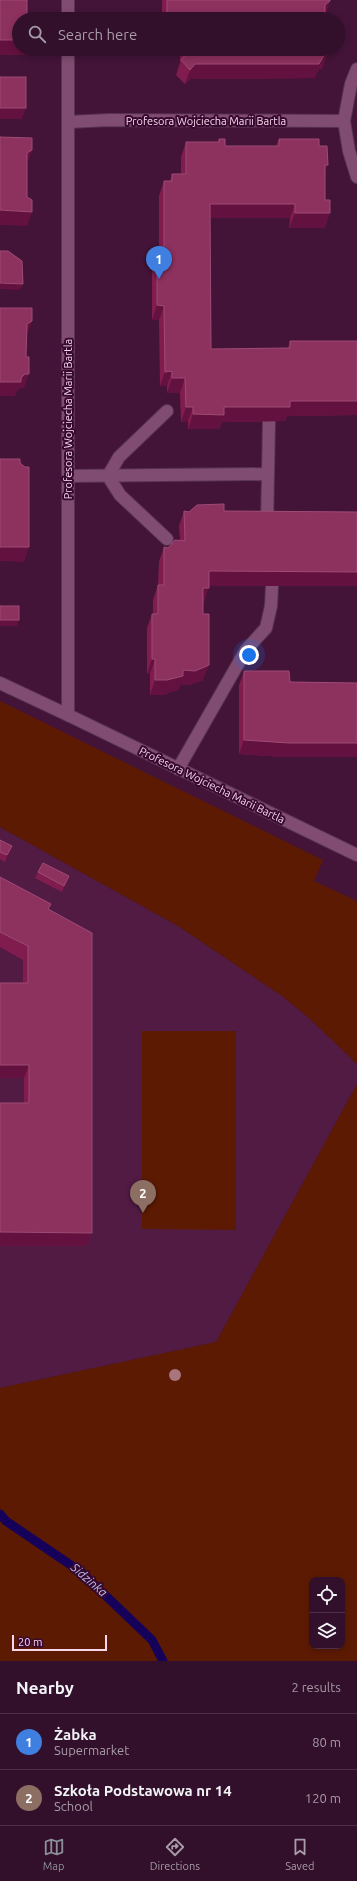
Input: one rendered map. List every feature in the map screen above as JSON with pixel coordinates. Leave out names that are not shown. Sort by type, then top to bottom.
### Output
[{"type":"street","points":[[68,0],[68,12]]},
{"type":"street","name":"Profesora Wojciecha Marii Bartla","points":[[68,56],[68,716]]},
{"type":"street","points":[[357,69],[351,84],[344,122],[349,151],[357,177]]},
{"type":"street","name":"Profesora Wojciecha Marii Bartla","points":[[68,122],[109,120],[344,122]]},
{"type":"street","points":[[108,476],[119,457],[167,411]]},
{"type":"street","points":[[267,526],[269,421]]},
{"type":"street","points":[[68,476],[268,474]]},
{"type":"street","points":[[108,476],[120,495],[167,539]]},
{"type":"street","points":[[178,769],[246,650],[266,628],[271,606],[272,586]]},
{"type":"street","name":"Profesora Wojciecha Marii Bartla","points":[[0,683],[357,855]]},
{"type":"shaded area","points":[[0,701],[323,860],[314,881],[357,901],[357,1064],[309,1018],[282,996],[178,926],[0,827]]},
{"type":"shaded area","points":[[0,827],[178,926],[282,996],[309,1018],[357,1064],[357,1084],[216,1342],[0,1388]]},
{"type":"shaded area","points":[[142,1031],[236,1031],[236,1230],[142,1229]]},
{"type":"shaded area","points":[[357,1084],[357,1661],[0,1661],[0,1388],[216,1342]]},
{"type":"building","points":[[0,0],[27,0],[27,12],[12,12],[12,40],[0,40]]},
{"type":"building","points":[[167,0],[330,0],[325,5],[325,12],[167,12]]},
{"type":"building","points":[[184,56],[323,56],[319,64],[195,64],[190,70],[181,60]]},
{"type":"building","points":[[0,77],[26,77],[26,108],[0,108]]},
{"type":"building","points":[[0,137],[32,138],[32,150],[27,153],[27,197],[32,200],[32,212],[0,210]]},
{"type":"building","points":[[219,139],[225,139],[225,146],[279,146],[279,139],[319,139],[319,146],[327,146],[328,165],[325,165],[325,200],[330,200],[330,213],[295,213],[295,204],[210,204],[211,349],[290,348],[290,341],[357,341],[357,401],[290,401],[290,407],[224,407],[224,415],[193,414],[193,407],[186,407],[185,378],[172,378],[172,371],[165,372],[164,306],[157,305],[157,247],[164,247],[164,181],[172,181],[172,174],[186,174],[186,142],[219,142]]},
{"type":"building","points":[[0,251],[8,251],[22,261],[23,284],[0,283]]},
{"type":"building","points":[[0,308],[32,308],[32,321],[27,324],[26,357],[29,357],[29,374],[25,374],[21,378],[21,382],[0,382]]},
{"type":"building","points":[[0,459],[20,459],[20,463],[25,467],[29,467],[29,547],[0,547]]},
{"type":"building","points":[[224,504],[224,511],[357,512],[357,572],[209,571],[209,588],[203,588],[203,614],[209,614],[209,665],[195,671],[183,670],[183,676],[167,680],[155,680],[155,659],[152,659],[152,614],[158,614],[158,585],[164,585],[164,547],[168,548],[175,540],[185,541],[184,511],[189,512],[197,505]]},
{"type":"building","points":[[0,606],[19,606],[19,620],[0,620]]},
{"type":"building","points":[[244,671],[289,671],[290,682],[357,683],[357,743],[289,743],[244,740]]},
{"type":"building","points":[[0,840],[12,846],[7,855],[0,852]]},
{"type":"building","points":[[43,863],[69,876],[64,886],[38,872]]},
{"type":"building","points":[[0,877],[51,904],[48,909],[92,933],[92,1233],[0,1232],[0,1103],[29,1103],[29,1065],[0,1065],[0,983],[28,983],[28,946],[0,932]]},
{"type":"waterway","name":"Sidzinka","points":[[0,1514],[6,1521],[81,1572],[152,1640],[163,1661]]},
{"type":"place","name":"Żabka","points":[[159,279]]},
{"type":"place","name":"Szkoła Podstawowa nr 14","points":[[143,1213]]}]
